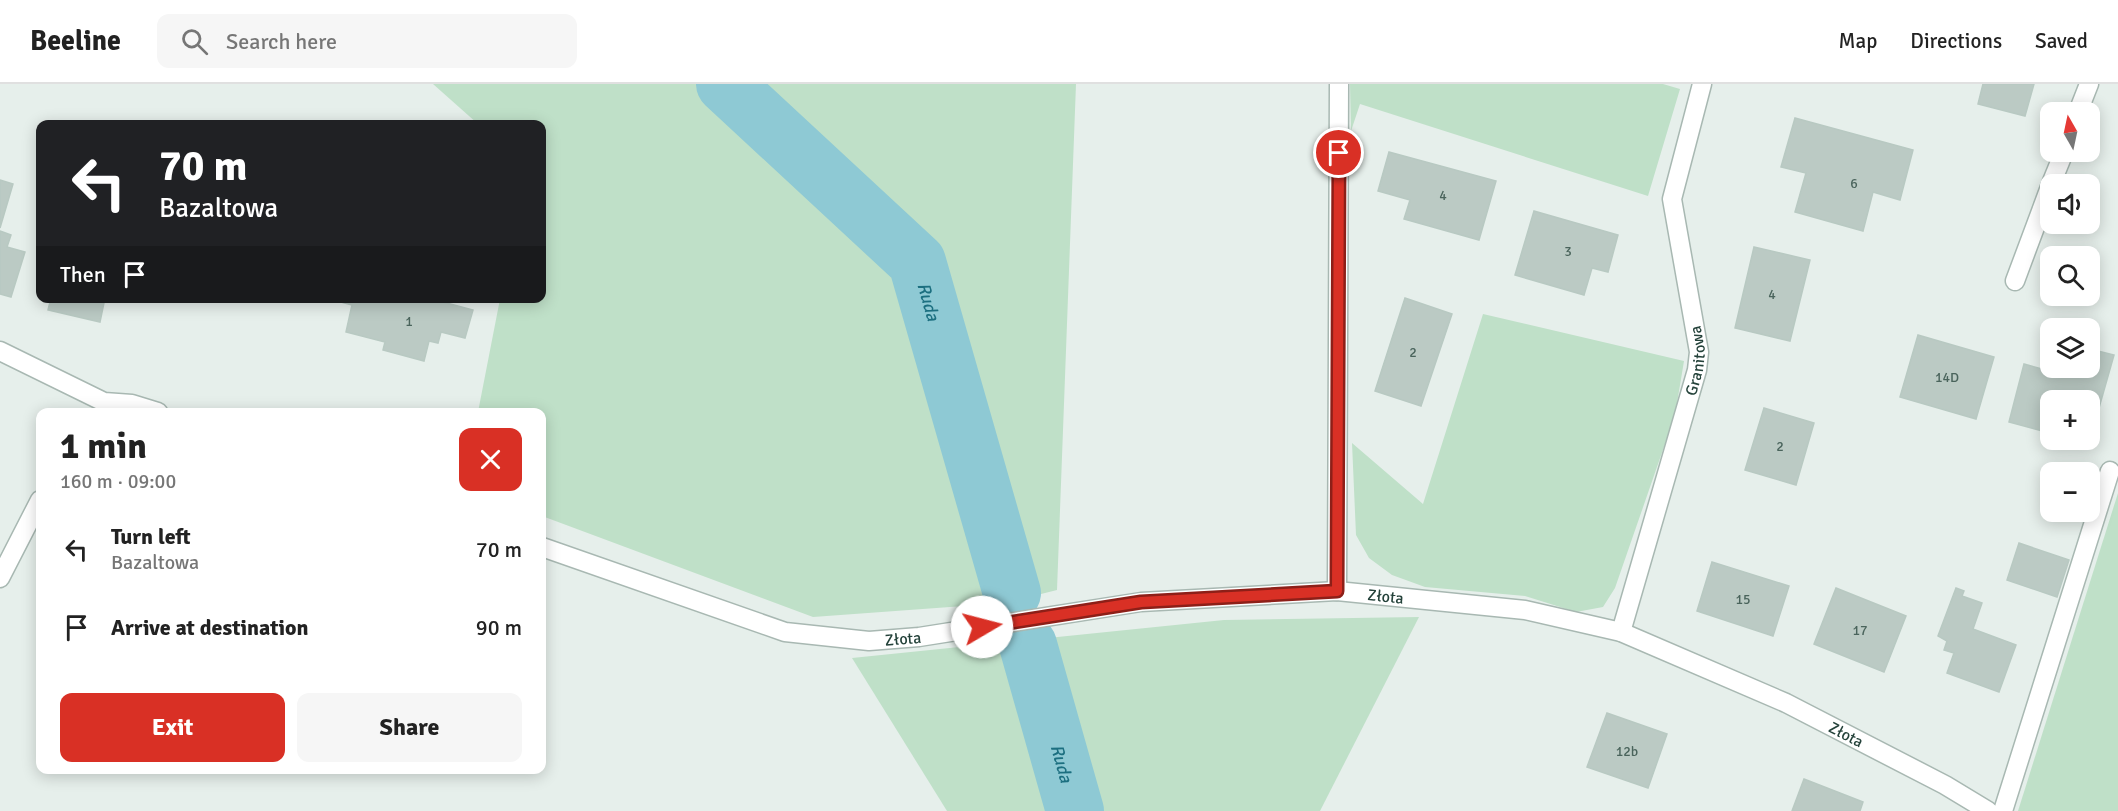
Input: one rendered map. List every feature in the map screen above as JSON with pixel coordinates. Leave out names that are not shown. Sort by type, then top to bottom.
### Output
[{"type":"street","points":[[1337,591],[1339,84]]},
{"type":"street","name":"Granitowa","points":[[1621,632],[1697,370],[1699,352],[1672,199],[1702,84]]},
{"type":"street","points":[[2082,102],[2089,84]]},
{"type":"street","points":[[2015,281],[2040,215]]},
{"type":"street","points":[[0,351],[97,407],[132,404],[145,408]]},
{"type":"street","points":[[2003,811],[2110,471]]},
{"type":"street","points":[[0,578],[36,508]]},
{"type":"street","name":"Złota","points":[[546,548],[785,632],[869,641],[919,637],[1141,602],[1337,591],[1525,610],[1621,632],[1786,703],[1945,785],[1988,811]]},
{"type":"green space","points":[[433,84],[1076,84],[1057,590],[1005,603],[813,617],[546,517],[546,408],[479,408],[499,303],[546,303],[546,120],[474,120]]},
{"type":"green space","points":[[1350,84],[1663,84],[1680,89],[1648,196],[1360,104],[1351,131]]},
{"type":"green space","points":[[1483,314],[1684,361],[1675,415],[1615,588],[1603,607],[1576,612],[1525,596],[1425,587],[1392,575],[1369,558],[1356,535],[1352,443],[1423,504]]},
{"type":"green space","points":[[2118,493],[2118,811],[2018,811]]},
{"type":"green space","points":[[1419,617],[1320,811],[947,811],[852,658],[1224,620]]},
{"type":"building","points":[[1983,84],[2034,84],[2025,116],[1978,104]]},
{"type":"building","points":[[1795,118],[1913,150],[1900,200],[1873,192],[1863,231],[1795,212],[1806,173],[1781,167]]},
{"type":"building","points":[[1389,152],[1496,181],[1479,240],[1404,219],[1410,200],[1378,191]]},
{"type":"building","points":[[0,180],[13,184],[0,228]]},
{"type":"building","points":[[1534,211],[1618,235],[1608,272],[1592,268],[1584,295],[1515,275]]},
{"type":"building","points":[[0,231],[11,235],[7,247],[25,252],[11,297],[0,294]]},
{"type":"building","points":[[1754,247],[1810,260],[1790,341],[1735,328]]},
{"type":"building","points":[[1405,298],[1452,314],[1421,406],[1375,391]]},
{"type":"building","points":[[50,303],[104,303],[100,322],[48,310]]},
{"type":"building","points":[[344,303],[447,303],[473,310],[465,338],[441,332],[438,343],[429,341],[424,361],[383,350],[385,342],[346,332],[352,305]]},
{"type":"building","points":[[1918,335],[1994,357],[1976,419],[1900,397]]},
{"type":"building","points":[[2100,352],[2114,355],[2100,404],[2100,390],[2040,390],[2040,430],[2009,422],[2024,364],[2040,368],[2040,378],[2100,378]]},
{"type":"building","points":[[1764,408],[1814,423],[1796,485],[1745,470]]},
{"type":"building","points":[[2019,543],[2069,560],[2057,597],[2007,580]]},
{"type":"building","points":[[1712,562],[1789,586],[1773,636],[1697,611]]},
{"type":"building","points":[[1836,588],[1906,616],[1884,672],[1814,644]]},
{"type":"building","points":[[1956,588],[1964,591],[1962,596],[1982,603],[1973,629],[2016,645],[1999,692],[1947,673],[1954,653],[1944,650],[1947,641],[1938,636]]},
{"type":"building","points":[[1607,713],[1667,734],[1648,788],[1587,767]]},
{"type":"building","points":[[1804,779],[1863,802],[1860,811],[1792,811]]},
{"type":"waterway","name":"Ruda","points":[[725,84],[917,262],[1012,593]]},
{"type":"waterway","name":"Ruda","points":[[1028,645],[1075,811]]},
{"type":"route","points":[[982,627],[1141,602],[1337,591],[1339,153]]}]
